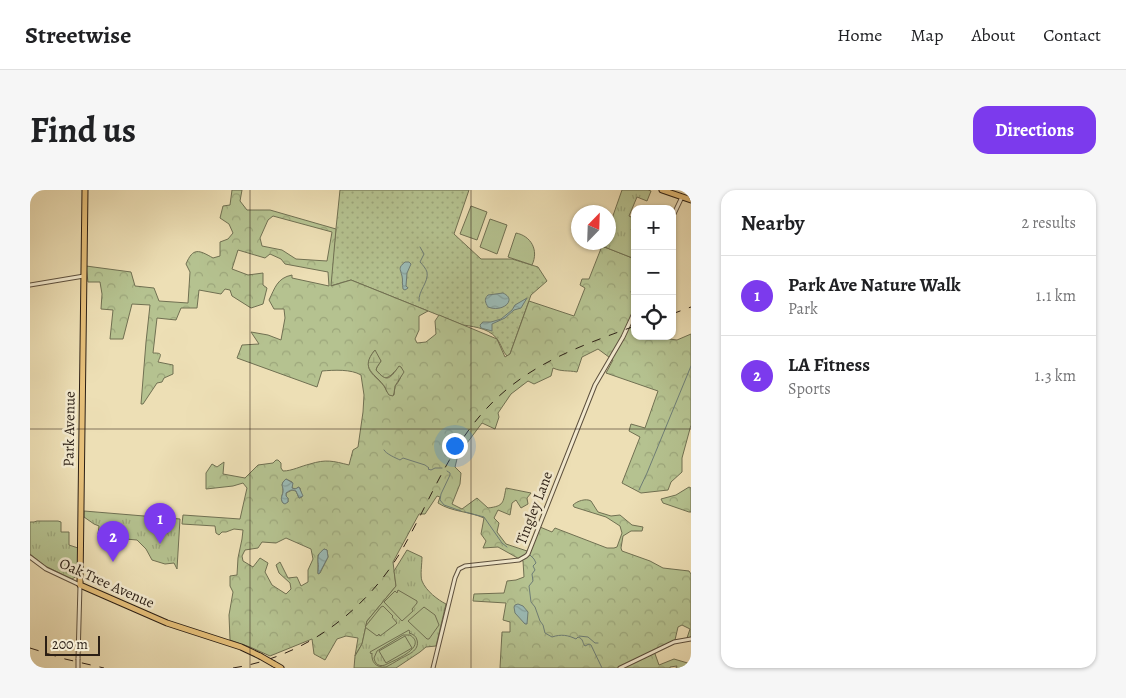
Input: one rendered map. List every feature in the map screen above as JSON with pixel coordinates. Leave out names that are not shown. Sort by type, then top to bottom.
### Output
[{"type":"main road","name":"Park Avenue","points":[[80,585],[84,190]]},
{"type":"main road","points":[[662,190],[691,200]]},
{"type":"main road","name":"Oak Tree Avenue","points":[[80,585],[177,627],[241,647],[280,668]]},
{"type":"street","points":[[676,210],[682,197]]},
{"type":"street","points":[[30,285],[84,276]]},
{"type":"street","name":"Tingley Lane","points":[[433,668],[455,578],[459,569],[468,566],[519,560],[528,554],[595,385],[624,337],[631,320]]},
{"type":"street","name":"Oak Tree Avenue","points":[[30,557],[46,569],[80,585]]},
{"type":"street","name":"Park Avenue","points":[[78,668],[80,585]]},
{"type":"street","points":[[620,668],[674,642],[691,639]]},
{"type":"green space","points":[[232,190],[242,190],[240,201],[247,210],[270,210],[336,229],[331,286],[351,280],[428,311],[419,316],[419,330],[415,339],[417,343],[426,342],[436,334],[435,321],[439,315],[497,339],[505,357],[510,354],[529,301],[574,316],[585,288],[580,285],[582,279],[589,279],[600,250],[612,250],[631,257],[631,340],[677,340],[691,334],[691,425],[682,458],[682,472],[671,482],[668,490],[641,493],[622,483],[640,437],[629,431],[631,424],[645,428],[658,391],[606,373],[613,360],[598,349],[582,357],[577,372],[553,368],[551,376],[534,384],[528,381],[511,394],[498,413],[499,417],[495,429],[482,423],[458,455],[455,467],[461,473],[460,484],[452,504],[462,509],[477,498],[488,508],[502,503],[506,488],[531,493],[527,498],[528,504],[521,508],[516,500],[512,503],[510,515],[498,510],[494,518],[499,523],[497,532],[506,544],[530,552],[540,527],[552,532],[555,528],[607,548],[617,547],[622,533],[620,526],[606,517],[574,507],[573,505],[582,500],[591,501],[598,512],[611,516],[620,515],[632,525],[643,527],[642,531],[631,531],[623,536],[622,551],[663,568],[689,571],[691,574],[691,637],[687,638],[690,629],[682,625],[678,627],[675,640],[654,651],[659,665],[674,659],[691,664],[691,668],[676,668],[677,666],[670,668],[500,668],[502,632],[510,632],[510,622],[503,620],[506,603],[473,601],[474,594],[504,593],[507,581],[524,577],[523,561],[498,547],[483,548],[486,541],[481,534],[484,518],[443,506],[438,503],[440,497],[437,496],[425,514],[419,514],[393,562],[396,586],[367,621],[362,644],[355,656],[358,638],[346,636],[337,639],[325,660],[314,654],[312,639],[270,656],[230,640],[229,615],[233,592],[230,586],[230,576],[237,575],[243,530],[234,529],[222,532],[219,535],[216,533],[215,526],[182,524],[183,515],[240,519],[247,488],[243,483],[206,489],[206,473],[212,464],[217,467],[224,462],[223,474],[245,478],[258,465],[273,463],[276,460],[281,463],[283,471],[325,461],[349,465],[353,450],[358,447],[363,412],[364,395],[361,375],[347,371],[322,371],[317,387],[237,358],[242,345],[259,344],[251,332],[281,340],[285,318],[284,309],[274,309],[269,300],[283,278],[292,275],[292,278],[329,286],[328,272],[285,264],[281,259],[270,254],[265,258],[238,250],[232,269],[248,275],[263,273],[263,285],[267,288],[263,304],[251,308],[232,296],[230,290],[225,289],[221,294],[199,290],[197,308],[181,308],[176,320],[157,318],[153,353],[160,354],[158,362],[173,365],[173,374],[164,378],[162,382],[157,383],[143,404],[141,404],[150,305],[132,304],[123,339],[110,339],[113,310],[101,309],[102,294],[100,282],[88,282],[86,266],[131,272],[135,286],[154,288],[159,301],[188,303],[190,272],[186,264],[191,255],[200,252],[213,258],[220,256],[220,242],[228,239],[233,233],[229,224],[220,218],[223,206],[230,205]],"holes":[[[273,216],[332,232],[327,261],[296,259],[282,250],[262,246],[260,238],[268,220]],[[374,351],[381,361],[376,370],[384,378],[389,377],[401,367],[402,369],[395,386],[394,395],[387,392],[369,370],[368,365]],[[286,479],[292,482],[292,488],[300,488],[302,497],[299,498],[296,491],[292,490],[286,493],[288,502],[283,503],[281,499],[282,484]],[[286,538],[311,549],[313,559],[308,570],[308,582],[301,586],[297,577],[288,578],[280,562],[276,565],[279,573],[290,583],[291,589],[286,594],[272,585],[265,572],[268,563],[260,558],[253,567],[243,561],[242,556],[245,550],[258,548],[262,542],[276,543]],[[324,549],[327,550],[328,557],[318,574],[318,555]]]},
{"type":"green space","points":[[340,190],[469,190],[454,234],[481,259],[512,259],[538,267],[547,281],[531,295],[510,354],[507,356],[496,338],[484,329],[463,325],[351,280],[330,286]]},
{"type":"green space","points":[[622,190],[651,191],[647,201],[637,197],[634,205],[631,205],[629,216],[631,217],[631,257],[612,250],[616,250],[616,207]]},
{"type":"green space","points":[[471,206],[487,212],[477,240],[460,234]]},
{"type":"green space","points":[[490,219],[507,225],[497,254],[480,247]]},
{"type":"green space","points":[[516,233],[526,237],[532,244],[535,254],[532,265],[508,257]]},
{"type":"green space","points":[[375,350],[381,361],[376,370],[383,377],[388,378],[391,376],[399,366],[404,372],[395,386],[393,396],[389,395],[368,366],[370,356]]},
{"type":"green space","points":[[689,487],[691,488],[691,512],[663,503],[661,499],[676,495]]},
{"type":"green space","points":[[84,511],[180,519],[177,569],[174,563],[165,564],[152,560],[146,549],[137,540],[114,538],[98,534],[99,526],[84,517]]},
{"type":"green space","points":[[30,522],[61,522],[61,532],[69,532],[69,545],[78,548],[77,576],[72,579],[45,566],[30,554]]},
{"type":"green space","points":[[407,550],[422,557],[421,576],[424,585],[432,595],[446,604],[436,646],[426,647],[396,668],[354,668],[355,656],[362,644],[367,621],[396,586],[394,571]]},
{"type":"green space","points":[[398,590],[417,601],[412,609],[413,611],[402,621],[384,602],[395,591],[397,593]]},
{"type":"green space","points":[[383,606],[397,623],[380,636],[379,634],[377,636],[365,627]]},
{"type":"green space","points":[[424,607],[435,615],[439,625],[429,639],[408,621]]},
{"type":"green space","points":[[409,630],[409,633],[414,635],[417,640],[415,650],[386,667],[379,667],[375,664],[370,652]],"holes":[[[403,635],[410,635],[415,640],[415,644],[408,653],[385,665],[381,666],[376,663],[374,658],[377,651]]]},
{"type":"green space","points":[[405,636],[412,648],[386,663],[379,651]]},
{"type":"water","points":[[405,262],[411,264],[407,273],[406,286],[408,288],[405,290],[403,289],[400,268]]},
{"type":"water","points":[[503,293],[509,299],[506,305],[498,308],[488,307],[485,301],[488,295]]},
{"type":"water","points":[[527,298],[521,308],[514,310],[505,318],[492,324],[492,331],[481,328],[480,325],[483,322],[501,319],[515,305]]},
{"type":"water","points":[[286,479],[293,483],[292,488],[299,487],[303,496],[299,498],[296,491],[290,491],[286,493],[288,502],[285,504],[281,499],[282,484]]},
{"type":"water","points":[[324,549],[327,550],[328,557],[319,574],[318,556]]},
{"type":"water","points":[[518,604],[523,606],[528,612],[527,624],[515,613],[514,607]]},
{"type":"waterway","points":[[419,301],[427,276],[427,272],[420,262],[424,254],[420,247]]},
{"type":"waterway","points":[[639,490],[691,366]]},
{"type":"waterway","points":[[384,450],[400,460],[403,458],[425,465],[431,470],[442,468]]},
{"type":"waterway","points":[[447,471],[450,475],[440,500],[444,505],[461,511]]},
{"type":"waterway","points":[[465,512],[484,517],[502,543],[507,547]]},
{"type":"waterway","points":[[530,555],[536,563],[533,566],[535,570],[532,574],[533,581],[529,586],[531,602],[535,607],[545,633],[552,637],[561,635],[576,639],[580,638],[585,646],[591,645],[602,668]]},
{"type":"waterway","points":[[579,636],[588,637],[595,643],[598,643]]},
{"type":"railway","points":[[676,313],[691,307]]},
{"type":"railway","points":[[233,668],[261,662],[288,652],[336,624],[358,605],[395,562],[453,453],[487,408],[520,379],[537,368],[575,349],[631,327]]},
{"type":"railway","points":[[30,648],[104,668]]},
{"type":"place","name":"Park Ave Nature Walk","points":[[160,544]]},
{"type":"place","name":"LA Fitness","points":[[113,562]]}]
